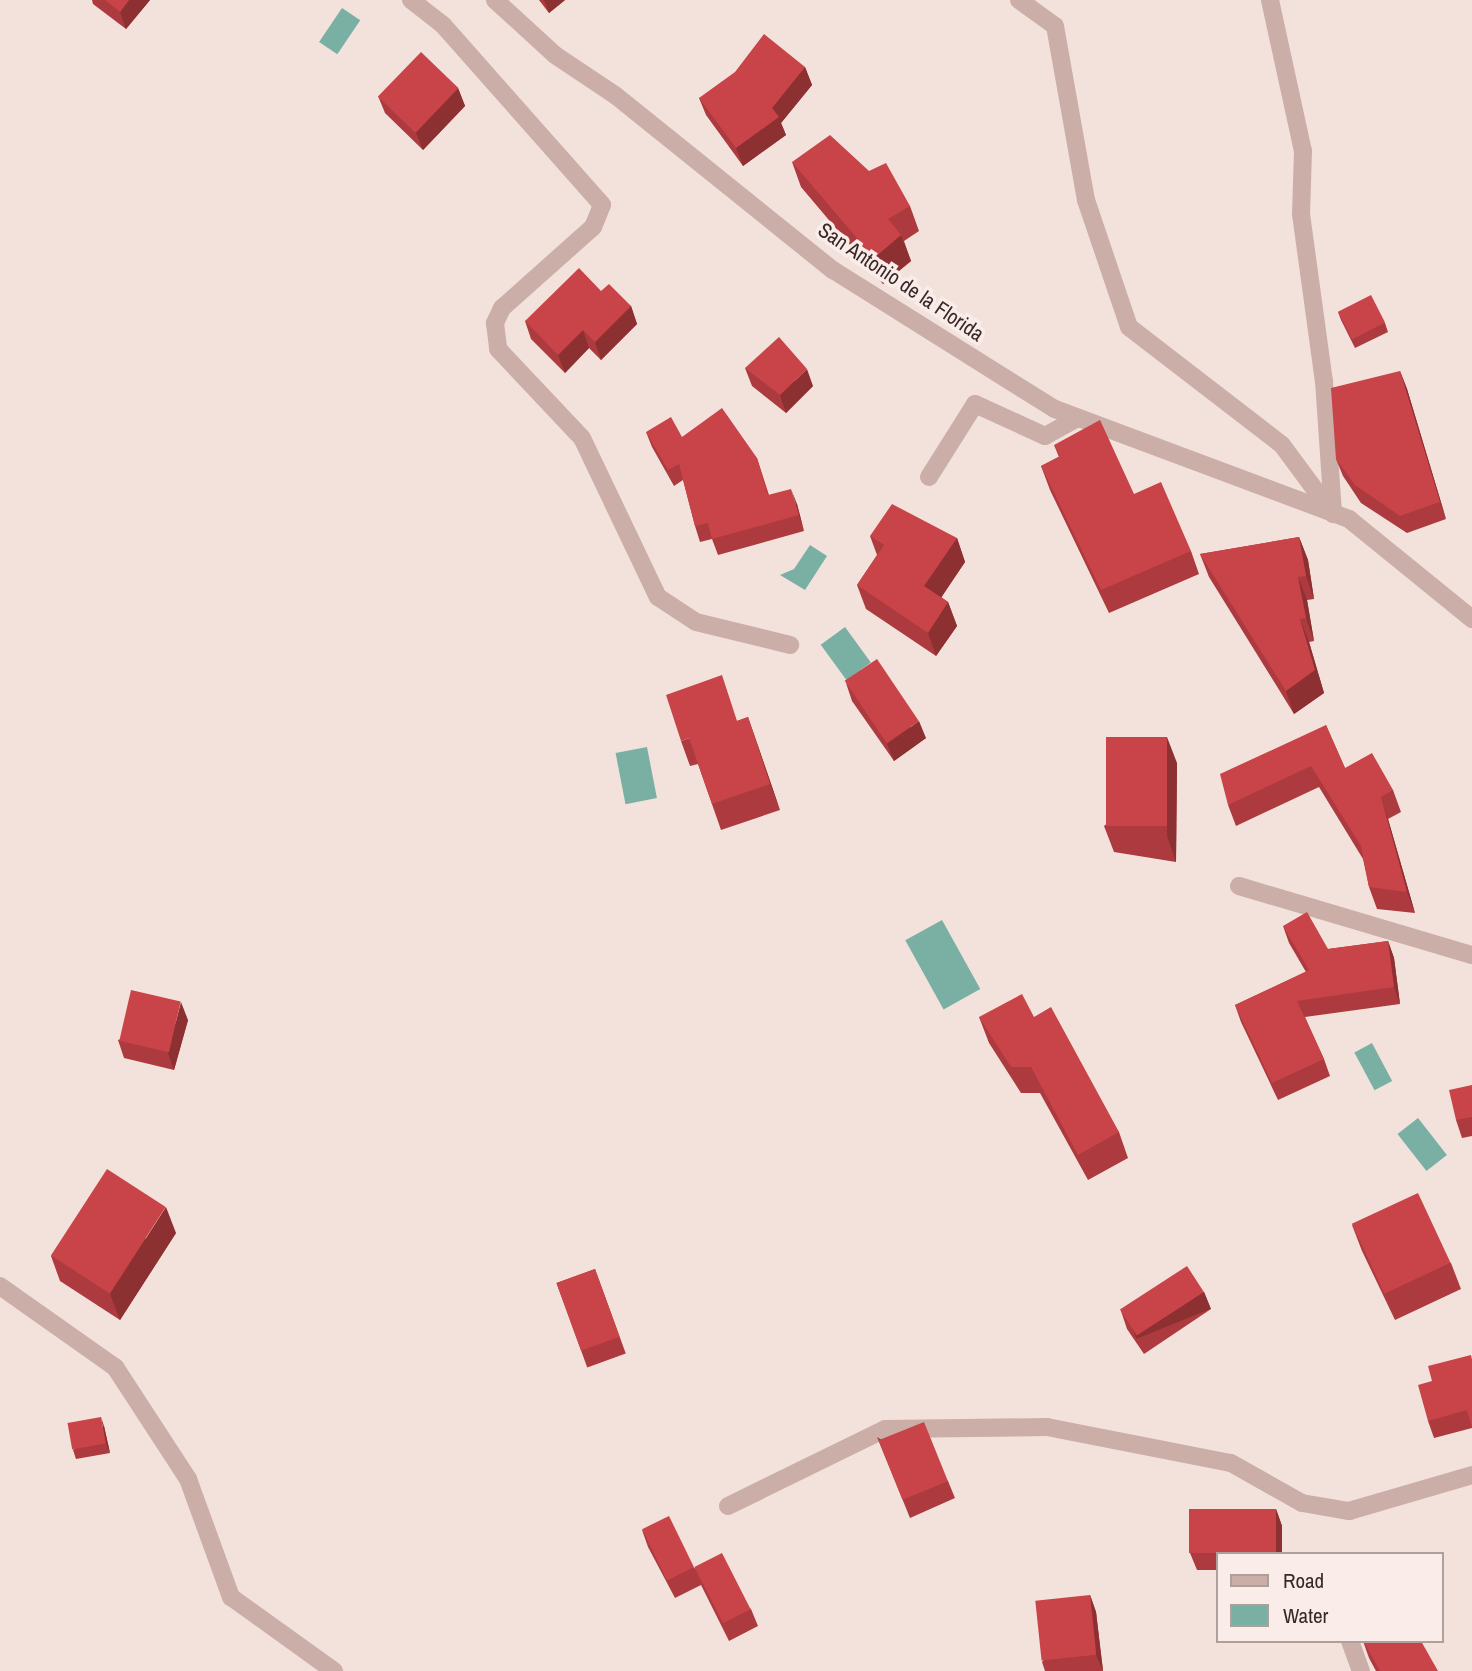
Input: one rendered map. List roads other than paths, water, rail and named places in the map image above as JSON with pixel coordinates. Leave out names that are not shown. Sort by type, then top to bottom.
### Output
[{"type":"street","points":[[411,0],[443,25],[602,205],[593,228],[502,308],[495,323],[499,349],[582,439],[658,597],[696,622],[790,645]]},
{"type":"street","name":"San Antonio de la Florida","points":[[495,0],[555,55],[615,95],[833,270],[1077,418],[1349,519],[1472,619]]},
{"type":"street","name":"San Antonio de la Florida","points":[[1018,0],[1055,26],[1086,200],[1129,327],[1282,445],[1334,514]]},
{"type":"street","points":[[1270,0],[1303,151],[1301,214],[1324,381],[1334,514]]},
{"type":"street","points":[[929,477],[975,404],[1045,436],[1077,418]]},
{"type":"street","points":[[1238,886],[1472,955]]},
{"type":"street","points":[[0,1286],[115,1367],[188,1479],[231,1597],[334,1671]]},
{"type":"street","points":[[728,1506],[886,1429],[1047,1427],[1231,1464],[1302,1503],[1349,1511],[1472,1475]]},
{"type":"street","points":[[1351,1643],[1361,1671]]},
{"type":"water","points":[[342,8],[360,20],[337,54],[319,42]]},
{"type":"water","points":[[810,545],[827,556],[805,590],[780,575],[794,569]]},
{"type":"water","points":[[845,627],[871,663],[847,680],[821,645]]},
{"type":"water","points":[[647,747],[657,798],[626,804],[616,753]]},
{"type":"water","points":[[942,920],[980,989],[944,1009],[905,940]]},
{"type":"water","points":[[1372,1043],[1392,1081],[1375,1090],[1354,1052]]},
{"type":"water","points":[[1418,1118],[1447,1155],[1426,1171],[1398,1134]]}]
